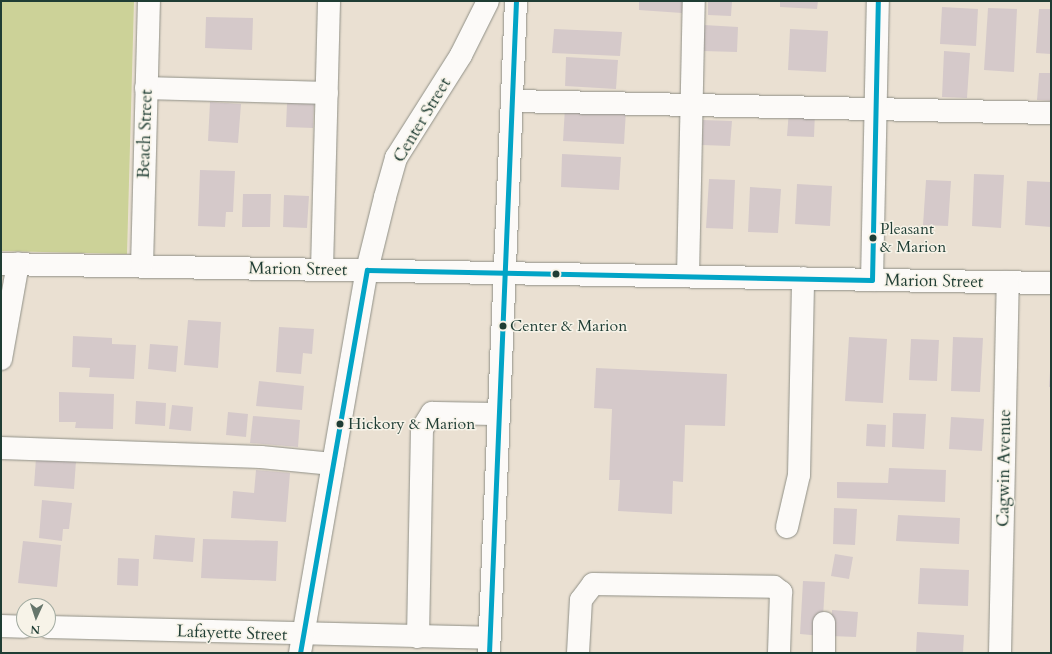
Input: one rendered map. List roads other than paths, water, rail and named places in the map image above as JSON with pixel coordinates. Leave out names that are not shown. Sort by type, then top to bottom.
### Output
[{"type":"street","name":"Beach Street","points":[[142,266],[148,1]]},
{"type":"street","points":[[322,269],[329,1]]},
{"type":"street","name":"Center Street","points":[[302,644],[367,270],[396,158],[461,55],[488,1]]},
{"type":"street","points":[[489,645],[506,273],[516,1]]},
{"type":"street","points":[[688,276],[694,1]]},
{"type":"street","points":[[872,280],[878,1]]},
{"type":"street","points":[[146,88],[327,93]]},
{"type":"street","points":[[513,101],[876,107],[1051,113]]},
{"type":"street","points":[[1,359],[9,264]]},
{"type":"street","name":"Marion Street","points":[[9,264],[1051,283]]},
{"type":"street","points":[[787,527],[799,475],[802,278]]},
{"type":"street","name":"Cagwin Avenue","points":[[1000,653],[1008,282]]},
{"type":"street","points":[[418,637],[422,429],[432,413],[499,414]]},
{"type":"street","points":[[1,448],[261,457],[333,464]]},
{"type":"street","points":[[578,653],[581,600],[593,584],[774,587],[782,592],[779,653]]},
{"type":"street","points":[[824,623],[824,653]]},
{"type":"street","points":[[1,626],[16,626]]},
{"type":"street","name":"Lafayette Street","points":[[56,628],[302,644],[418,637],[489,645]]},
{"type":"place","name":"Pleasant & Marion","points":[[873,238]]},
{"type":"place","name":"Center & Marion","points":[[503,326]]},
{"type":"place","name":"Hickory & Marion","points":[[340,424]]}]
